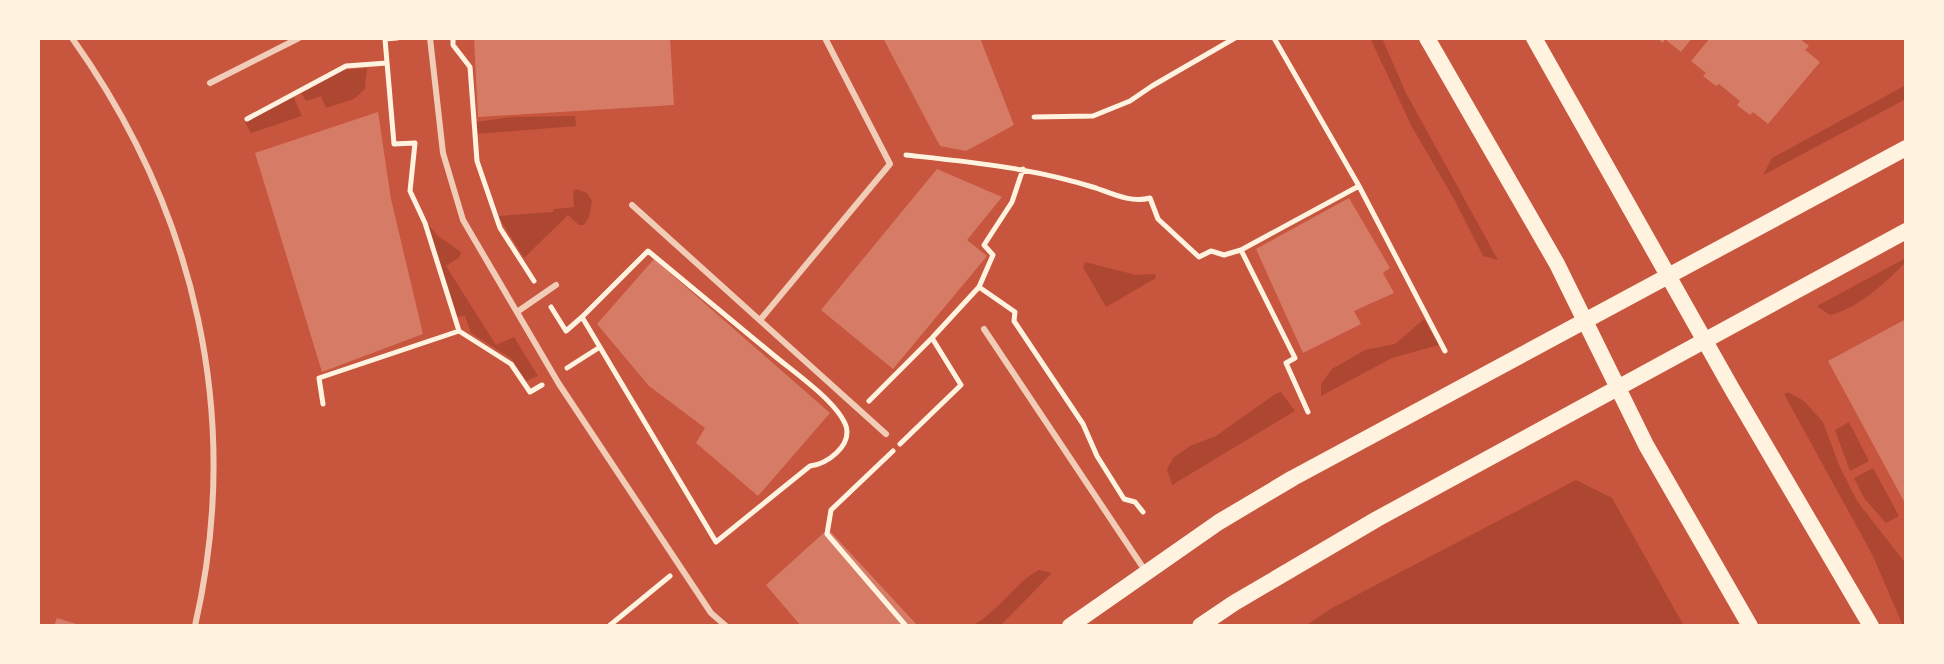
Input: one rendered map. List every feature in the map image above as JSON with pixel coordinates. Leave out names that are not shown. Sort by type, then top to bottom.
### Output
[{"type":"main road","points":[[1427,38],[1557,264],[1646,445],[1750,626]]},
{"type":"main road","points":[[1534,38],[1871,626]]},
{"type":"main road","points":[[1070,626],[1219,522],[1293,478],[1906,148]]},
{"type":"main road","points":[[1200,626],[1350,534],[1906,231]]},
{"type":"lane","points":[[72,38],[132,133],[154,178],[188,271],[204,344],[211,393],[214,467],[209,556],[195,626]]},
{"type":"lane","points":[[210,83],[299,38]]},
{"type":"lane","points":[[430,38],[443,153],[463,220],[555,376],[711,613],[726,626]]},
{"type":"lane","points":[[760,320],[890,164],[825,38]]},
{"type":"lane","points":[[632,205],[886,434]]},
{"type":"lane","points":[[517,312],[556,285]]},
{"type":"lane","points":[[984,329],[1146,572]]},
{"type":"path","points":[[397,38],[385,39],[394,144],[415,143],[410,191],[425,223],[459,331],[511,364],[530,392],[600,347]]},
{"type":"path","points":[[453,38],[453,45],[470,67],[477,161],[500,228],[566,331],[648,251],[819,394],[845,424],[847,435],[842,448],[822,465],[810,466],[716,542],[582,317]]},
{"type":"path","points":[[1034,117],[1093,116],[1130,101],[1235,38]]},
{"type":"path","points":[[1274,38],[1359,186],[1445,351]]},
{"type":"path","points":[[247,119],[346,66],[387,63]]},
{"type":"path","points":[[906,155],[1023,169],[1121,198],[1150,198],[1158,219],[1199,257],[1211,251],[1224,255],[1241,250],[1359,186]]},
{"type":"path","points":[[845,424],[979,287],[993,255],[984,245],[1012,202],[1023,169]]},
{"type":"path","points":[[1241,250],[1295,358],[1286,363],[1308,412]]},
{"type":"path","points":[[979,287],[1015,312],[1014,321],[1083,424],[1097,456],[1124,499],[1135,502],[1143,512]]},
{"type":"path","points":[[323,404],[319,378],[459,331]]},
{"type":"path","points":[[906,626],[827,534],[831,510],[961,385],[932,338]]},
{"type":"path","points":[[609,626],[674,573]]},
{"type":"shaded area","points":[[1370,38],[1382,38],[1406,93],[1498,260],[1483,256],[1412,127]]},
{"type":"shaded area","points":[[367,68],[365,89],[354,99],[326,108],[321,96],[306,101],[301,93],[344,70]]},
{"type":"shaded area","points":[[1906,85],[1906,99],[1763,175],[1772,158]]},
{"type":"shaded area","points":[[293,96],[302,116],[251,133],[245,122]]},
{"type":"shaded area","points":[[575,116],[576,126],[476,134],[476,122],[512,117]]},
{"type":"shaded area","points":[[576,189],[587,193],[592,201],[584,225],[579,225],[568,215],[524,258],[498,216],[553,212],[554,209],[574,207],[573,191]]},
{"type":"shaded area","points":[[426,222],[437,235],[461,252],[460,257],[446,266],[496,345],[514,337],[538,376],[526,381],[512,359],[471,333],[465,316],[457,317]]},
{"type":"shaded area","points":[[1906,258],[1906,262],[1881,286],[1851,307],[1830,315],[1817,306]]},
{"type":"shaded area","points":[[1085,262],[1136,275],[1155,274],[1156,278],[1106,307],[1083,267]]},
{"type":"shaded area","points":[[1424,319],[1439,345],[1392,358],[1321,396],[1321,384],[1332,369],[1365,350],[1395,344]]},
{"type":"shaded area","points":[[1281,392],[1295,411],[1172,485],[1167,469],[1173,458],[1190,446],[1216,436]]},
{"type":"shaded area","points":[[1788,392],[1804,401],[1823,422],[1857,501],[1906,564],[1906,626],[1903,626],[1873,556],[1784,394]]},
{"type":"shaded area","points":[[1849,422],[1869,461],[1850,471],[1835,430]]},
{"type":"shaded area","points":[[1873,468],[1899,516],[1886,523],[1864,498],[1854,478]]},
{"type":"shaded area","points":[[1576,480],[1612,498],[1684,626],[1305,626],[1332,608]]},
{"type":"shaded area","points":[[1039,570],[1052,573],[1000,626],[971,626],[990,613]]},
{"type":"building","points":[[474,38],[670,38],[674,105],[478,117]]},
{"type":"building","points":[[883,38],[980,38],[1014,125],[966,151],[940,146]]},
{"type":"building","points":[[1657,38],[1692,38],[1681,52],[1665,39],[1663,43]]},
{"type":"building","points":[[1710,38],[1799,38],[1809,46],[1805,50],[1820,62],[1768,124],[1737,105],[1740,101],[1703,76],[1706,73],[1691,61]]},
{"type":"building","points":[[378,112],[391,199],[423,334],[322,372],[255,153]]},
{"type":"building","points":[[937,169],[1002,197],[967,240],[987,256],[893,369],[821,310]]},
{"type":"building","points":[[1349,198],[1390,268],[1383,273],[1394,293],[1354,311],[1361,324],[1303,353],[1256,249]]},
{"type":"building","points":[[654,259],[830,413],[758,496],[696,443],[705,428],[649,386],[597,324]]},
{"type":"building","points":[[1906,319],[1906,505],[1828,361]]},
{"type":"building","points":[[828,529],[918,626],[801,626],[766,585]]},
{"type":"building","points":[[57,618],[80,625],[80,626],[54,626]]}]
